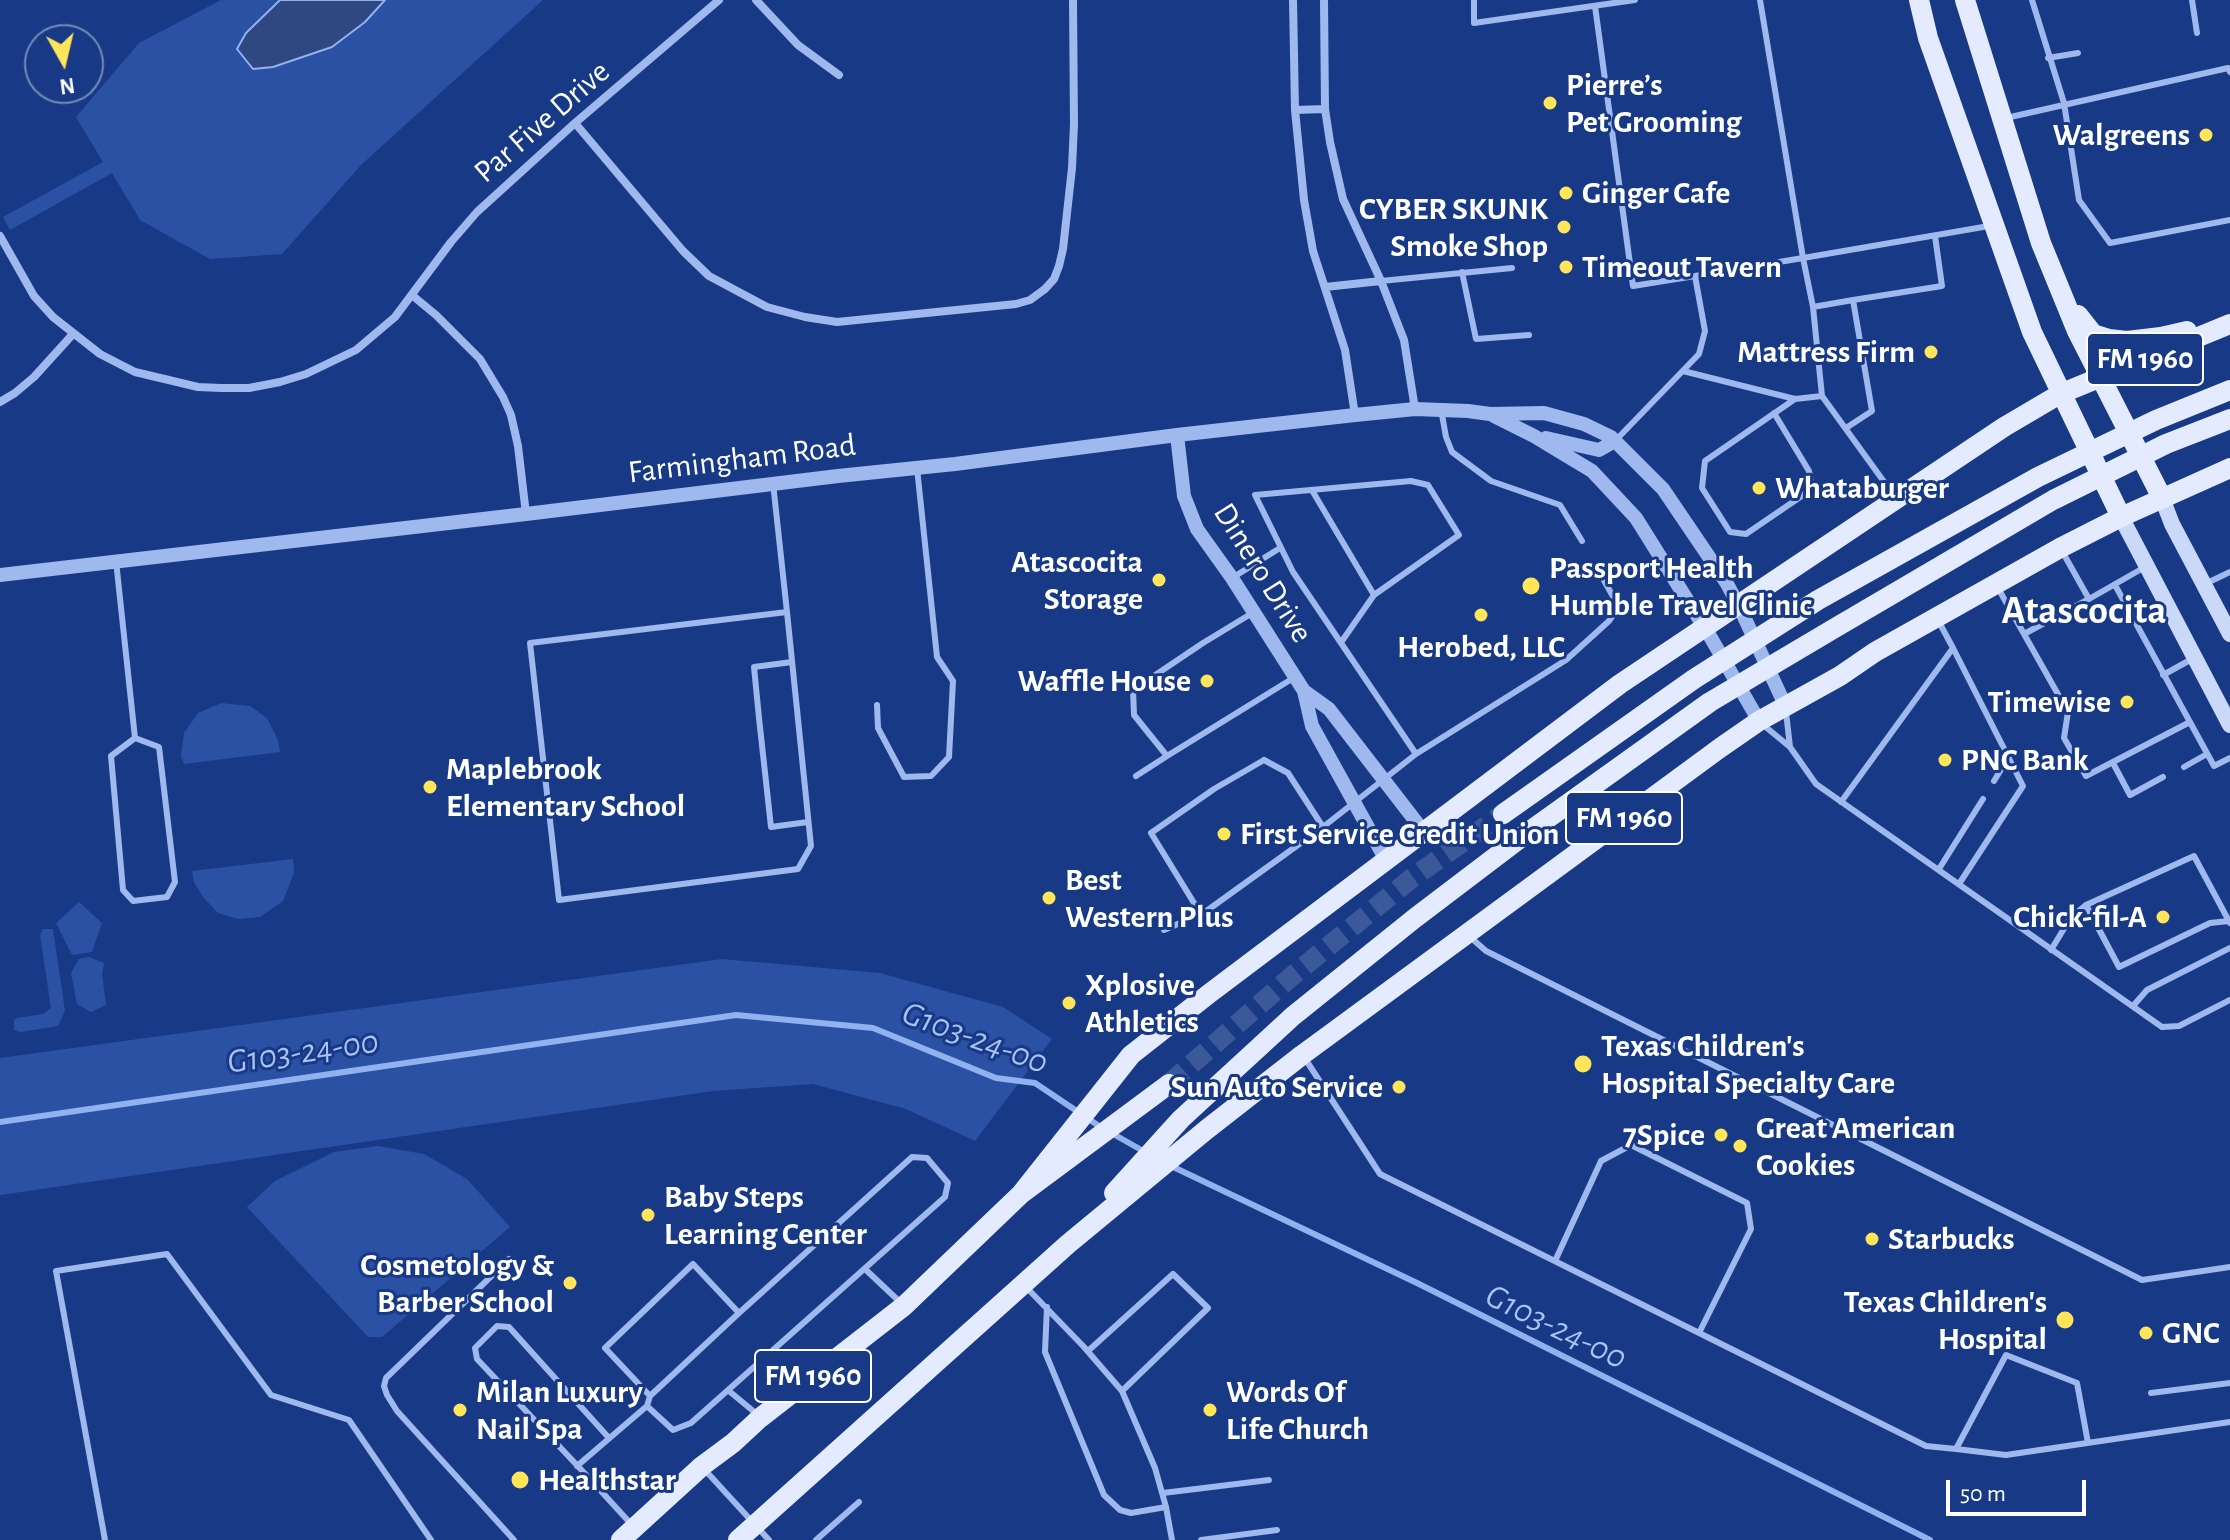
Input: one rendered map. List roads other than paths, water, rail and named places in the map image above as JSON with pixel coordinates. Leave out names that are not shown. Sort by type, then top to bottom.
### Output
[{"type":"main road","points":[[1919,0],[1928,38],[2032,332],[2146,567],[2230,725]]},
{"type":"main road","points":[[1965,0],[2041,243],[2061,293],[2172,524],[2230,634]]},
{"type":"main road","points":[[2061,293],[2093,334],[2109,339],[2127,341],[2161,337],[2230,323]]},
{"type":"main road","name":"FM 1960","points":[[1021,1194],[1131,1055],[1620,684],[2004,427],[2060,394],[2230,323]]},
{"type":"main road","name":"FM 1960","points":[[1503,814],[1694,679],[1818,600],[2038,477],[2156,420],[2230,390]]},
{"type":"main road","name":"FM 1960","points":[[1068,1244],[1181,1119],[1293,1016],[1523,836],[1710,702],[2053,500],[2166,444],[2230,419]]},
{"type":"main road","name":"FM 1960","points":[[738,1540],[762,1532],[1050,1260],[1206,1130],[1302,1055],[1759,721],[2060,548],[2230,468]]},
{"type":"main road","name":"FM 1960","points":[[628,1534],[760,1418],[904,1306],[1021,1194],[1169,1084]]},
{"type":"street","name":"Par Five Drive","points":[[0,236],[34,296],[53,317],[100,354],[135,372],[198,387],[249,388],[306,374],[356,350],[395,317],[477,212],[719,0]]},
{"type":"street","points":[[756,0],[798,45],[839,75]]},
{"type":"street","points":[[575,123],[683,251],[709,276],[767,307],[837,322],[1016,304],[1030,300],[1045,289],[1054,279],[1059,266],[1072,168],[1073,0]]},
{"type":"street","points":[[1293,0],[1295,110],[1304,200],[1313,251],[1345,350],[1355,415]]},
{"type":"street","points":[[1324,0],[1325,109],[1330,142],[1343,199],[1404,340],[1415,409]]},
{"type":"street","points":[[1295,110],[1325,109]]},
{"type":"street","points":[[1325,287],[1381,281]]},
{"type":"street","points":[[413,296],[480,359],[503,397],[518,446],[526,514]]},
{"type":"street","points":[[0,402],[34,377],[73,334]]},
{"type":"street","name":"Farmingham Road","points":[[0,575],[1355,415],[1415,409],[1490,414],[1544,413],[1584,424],[1615,441],[1663,489],[1739,605],[1785,705]]},
{"type":"street","name":"Farmingham Road","points":[[1490,414],[1592,471],[1636,518],[1759,721]]},
{"type":"street","name":"Dinero Drive","points":[[1177,435],[1184,496],[1197,529],[1304,691],[1312,726],[1386,860]]},
{"type":"street","points":[[1534,436],[1599,450],[1615,441]]},
{"type":"street","name":"Dinero Drive","points":[[1304,691],[1329,709],[1424,832]]},
{"type":"lane","points":[[1474,0],[1474,23],[1635,0]]},
{"type":"lane","points":[[1760,0],[1813,307],[1822,396],[1897,500]]},
{"type":"lane","points":[[2043,0],[2032,1],[2064,103],[2079,200],[2110,243],[2230,220]]},
{"type":"lane","points":[[2192,0],[2197,33]]},
{"type":"lane","points":[[1595,6],[1633,286],[1993,226]]},
{"type":"lane","points":[[2048,58],[2078,53]]},
{"type":"lane","points":[[2001,119],[2229,69]]},
{"type":"lane","points":[[1813,307],[1942,286],[1935,236]]},
{"type":"lane","points":[[1381,281],[1512,268]]},
{"type":"lane","points":[[1462,272],[1476,339],[1529,335]]},
{"type":"lane","points":[[1615,441],[1699,354],[1705,331],[1695,276]]},
{"type":"lane","points":[[1846,428],[1872,411],[1853,300]]},
{"type":"lane","points":[[1683,371],[1795,399],[1822,396]]},
{"type":"lane","points":[[1774,413],[1809,471],[1812,489],[1746,534],[1730,532],[1702,488],[1705,461],[1774,413],[1795,399]]},
{"type":"lane","points":[[1441,409],[1452,452],[1491,481],[1560,505],[1582,541]]},
{"type":"lane","points":[[877,705],[878,728],[904,777],[931,776],[949,757],[953,681],[937,657],[917,468]]},
{"type":"lane","points":[[1342,641],[1374,595],[1459,535],[1428,485],[1411,481],[1255,495],[1293,572],[1416,754]]},
{"type":"lane","points":[[773,483],[787,612],[811,846],[798,869],[559,900],[530,643],[787,612]]},
{"type":"lane","points":[[1313,492],[1374,595]]},
{"type":"lane","points":[[1232,578],[1280,548]]},
{"type":"lane","points":[[2060,548],[2089,599]]},
{"type":"lane","points":[[116,561],[135,738]]},
{"type":"lane","points":[[2024,634],[2146,567]]},
{"type":"lane","points":[[1164,930],[1205,912],[1323,827],[1416,754],[1566,660],[1615,612],[1615,600],[1597,568]]},
{"type":"lane","points":[[2203,585],[2230,572]]},
{"type":"lane","points":[[1995,584],[2068,712],[2064,738],[2086,776],[2190,722]]},
{"type":"lane","points":[[2115,585],[2214,766],[2230,758]]},
{"type":"lane","points":[[1167,756],[1134,715],[1133,690],[1254,612]]},
{"type":"lane","points":[[1937,617],[2023,786],[1959,884]]},
{"type":"lane","points":[[1841,802],[1953,648]]},
{"type":"lane","points":[[2163,675],[2194,657]]},
{"type":"lane","points":[[792,662],[754,667],[771,827],[808,822]]},
{"type":"lane","points":[[1136,776],[1295,677]]},
{"type":"lane","points":[[1785,705],[1790,747]]},
{"type":"lane","points":[[1759,721],[1790,747],[1816,784],[2162,1027],[2179,1026],[2230,1000]]},
{"type":"lane","points":[[135,738],[159,747],[175,882],[167,897],[133,901],[123,890],[111,756],[135,738]]},
{"type":"lane","points":[[2184,767],[2207,754]]},
{"type":"lane","points":[[1994,781],[2008,758]]},
{"type":"lane","points":[[1205,912],[1194,903],[1151,833],[1214,789],[1264,760],[1288,773],[1323,827]]},
{"type":"lane","points":[[2113,763],[2130,795],[2163,777]]},
{"type":"lane","points":[[1939,869],[1983,799]]},
{"type":"lane","points":[[2051,950],[2071,917],[2086,905],[2194,856],[2230,922],[2210,923],[2119,967],[2086,905]]},
{"type":"lane","points":[[1466,934],[1486,951],[2142,1280],[2230,1267]]},
{"type":"lane","points":[[2133,1006],[2147,990],[2230,948]]},
{"type":"lane","points":[[1302,1055],[1380,1174],[1926,1446],[2006,1455],[2230,1422]]},
{"type":"lane","points":[[1555,1261],[1601,1161],[1631,1145],[1747,1203],[1751,1229],[1699,1333]]},
{"type":"lane","points":[[577,1466],[647,1406],[650,1396],[912,1157],[927,1158],[948,1183],[945,1197],[691,1423],[673,1430],[647,1406]]},
{"type":"lane","points":[[105,1540],[56,1271],[167,1254],[271,1395],[349,1420],[431,1540]]},
{"type":"lane","points":[[509,1259],[386,1378],[384,1386],[397,1411],[514,1540]]},
{"type":"lane","points":[[650,1396],[605,1348],[693,1264],[739,1313]]},
{"type":"lane","points":[[865,1269],[904,1306]]},
{"type":"lane","points":[[1088,1351],[1173,1274],[1208,1308],[1122,1391]]},
{"type":"lane","points":[[1023,1285],[1047,1307],[1122,1391],[1163,1493],[1172,1540]]},
{"type":"lane","points":[[1047,1307],[1045,1352],[1104,1495],[1120,1510],[1131,1513],[1166,1507]]},
{"type":"lane","points":[[609,1438],[509,1327],[497,1326],[475,1348],[477,1359],[577,1466],[628,1534]]},
{"type":"lane","points":[[1956,1449],[2006,1355],[2077,1383],[2088,1443]]},
{"type":"lane","points":[[2151,1393],[2230,1383]]},
{"type":"lane","points":[[729,1391],[760,1418]]},
{"type":"lane","points":[[702,1466],[762,1532]]},
{"type":"lane","points":[[1163,1493],[1269,1480]]},
{"type":"lane","points":[[816,1540],[859,1502]]},
{"type":"lane","points":[[1201,1540],[1277,1530]]},
{"type":"waterway","name":"G103-24-00","points":[[0,1122],[736,1015],[873,1028],[996,1078],[1035,1083],[1099,1126],[1145,1152]]},
{"type":"waterway","name":"G103-24-00","points":[[1169,1165],[1417,1283],[1930,1540]]},
{"type":"tunnel","points":[[1169,1084],[1291,977],[1412,878],[1503,814]]},
{"type":"place","name":"Pierre’s Pet Grooming","points":[[1550,103]]},
{"type":"place","name":"Walgreens","points":[[2206,135]]},
{"type":"place","name":"Ginger Cafe","points":[[1566,193]]},
{"type":"place","name":"CYBER SKUNK Smoke Shop","points":[[1564,227]]},
{"type":"place","name":"Timeout Tavern","points":[[1566,267]]},
{"type":"place","name":"Mattress Firm","points":[[1931,352]]},
{"type":"place","name":"Whataburger","points":[[1759,488]]},
{"type":"place","name":"Atascocita Storage","points":[[1159,580]]},
{"type":"place","name":"Passport Health Humble Travel Clinic","points":[[1531,586]]},
{"type":"place","name":"Herobed, LLC","points":[[1481,615]]},
{"type":"place","name":"Waffle House","points":[[1207,681]]},
{"type":"place","name":"Timewise","points":[[2127,702]]},
{"type":"place","name":"PNC Bank","points":[[1945,760]]},
{"type":"place","name":"Maplebrook Elementary School","points":[[430,787]]},
{"type":"place","name":"First Service Credit Union","points":[[1224,834]]},
{"type":"place","name":"Best Western Plus","points":[[1049,898]]},
{"type":"place","name":"Chick-fil-A","points":[[2163,917]]},
{"type":"place","name":"Xplosive Athletics","points":[[1069,1003]]},
{"type":"place","name":"Texas Children's Hospital Specialty Care","points":[[1583,1064]]},
{"type":"place","name":"Sun Auto Service","points":[[1399,1087]]},
{"type":"place","name":"7Spice","points":[[1721,1135]]},
{"type":"place","name":"Great American Cookies","points":[[1740,1146]]},
{"type":"place","name":"Baby Steps Learning Center","points":[[648,1215]]},
{"type":"place","name":"Starbucks","points":[[1872,1239]]},
{"type":"place","name":"Cosmetology & Barber School","points":[[570,1283]]},
{"type":"place","name":"Texas Children's Hospital","points":[[2065,1320]]},
{"type":"place","name":"GNC","points":[[2146,1333]]},
{"type":"place","name":"Milan Luxury Nail Spa","points":[[460,1410]]},
{"type":"place","name":"Words Of Life Church","points":[[1210,1410]]},
{"type":"place","name":"Healthstar","points":[[520,1480]]},
{"type":"district","name":"Atascocita","points":[[2084,611]]}]
